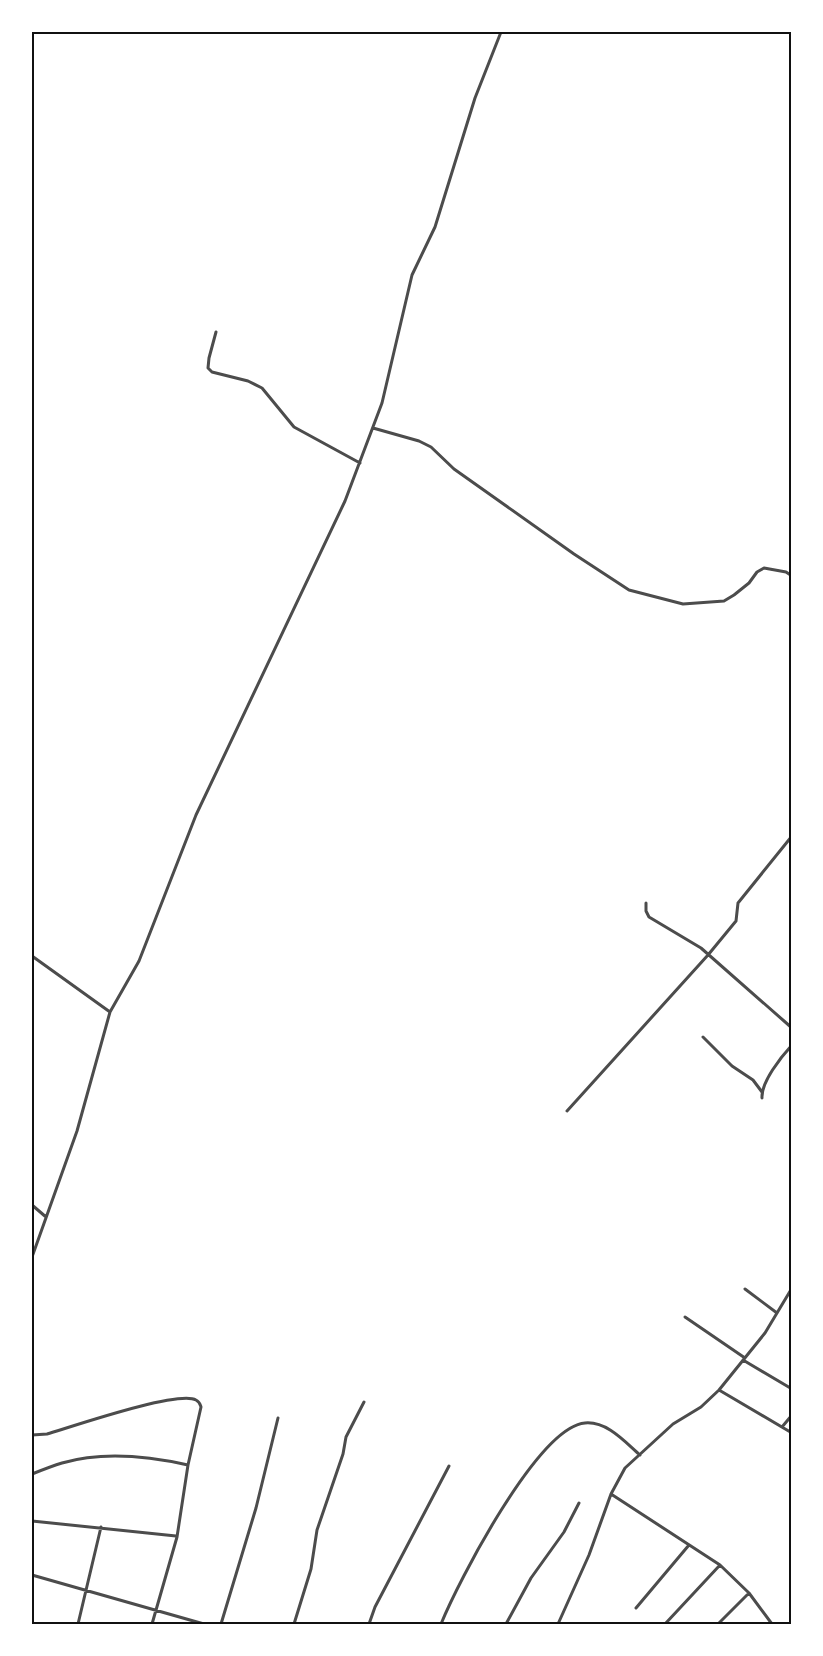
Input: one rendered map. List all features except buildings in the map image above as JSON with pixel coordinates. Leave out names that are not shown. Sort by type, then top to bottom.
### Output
[{"type":"street","points":[[32,1257],[77,1131],[110,1012],[139,961],[196,815],[345,501],[360,463],[382,403],[412,274],[435,227],[475,98],[501,32]]},
{"type":"street","points":[[216,333],[209,358],[208,368],[212,372],[248,381],[262,388],[294,428],[360,463]]},
{"type":"street","points":[[373,428],[419,441],[431,447],[454,469],[629,590],[683,604],[724,601],[749,583],[757,572],[764,568],[786,572],[792,576]]},
{"type":"street","points":[[567,1111],[708,956],[736,921],[738,903],[792,836]]},
{"type":"street","points":[[646,903],[649,916],[701,948],[792,1028]]},
{"type":"street","points":[[32,956],[110,1012]]},
{"type":"street","points":[[703,1037],[732,1066],[753,1080],[762,1092]]},
{"type":"street","points":[[762,1098],[762,1092],[778,1061],[792,1045]]},
{"type":"street","points":[[32,1205],[46,1217]]},
{"type":"street","points":[[558,1624],[589,1555],[611,1494],[625,1468],[673,1424],[701,1407],[719,1390],[765,1333],[792,1288]]},
{"type":"street","points":[[745,1289],[777,1313]]},
{"type":"street","points":[[787,1296],[792,1298]]},
{"type":"street","points":[[685,1317],[744,1359],[792,1389]]},
{"type":"street","points":[[719,1390],[792,1432]]},
{"type":"street","points":[[32,1435],[47,1434],[147,1405],[173,1400],[194,1399],[199,1401],[201,1407],[188,1465],[177,1537],[152,1624]]},
{"type":"street","points":[[294,1624],[311,1569],[317,1530],[343,1454],[346,1437],[364,1402]]},
{"type":"street","points":[[782,1427],[792,1415]]},
{"type":"street","points":[[221,1624],[256,1508],[278,1418]]},
{"type":"street","points":[[441,1624],[454,1592],[515,1487],[559,1438],[573,1426],[586,1423],[599,1424],[610,1430],[640,1455]]},
{"type":"street","points":[[32,1474],[63,1462],[88,1458],[135,1456],[159,1458],[188,1465]]},
{"type":"street","points":[[369,1624],[375,1607],[449,1466]]},
{"type":"street","points":[[611,1494],[720,1565],[749,1593],[772,1624]]},
{"type":"street","points":[[506,1624],[531,1578],[564,1532],[579,1503]]},
{"type":"street","points":[[32,1521],[177,1537]]},
{"type":"street","points":[[78,1624],[101,1527]]},
{"type":"street","points":[[636,1608],[689,1545]]},
{"type":"street","points":[[665,1624],[720,1565]]},
{"type":"street","points":[[32,1575],[204,1624]]},
{"type":"street","points":[[718,1624],[749,1593]]}]
